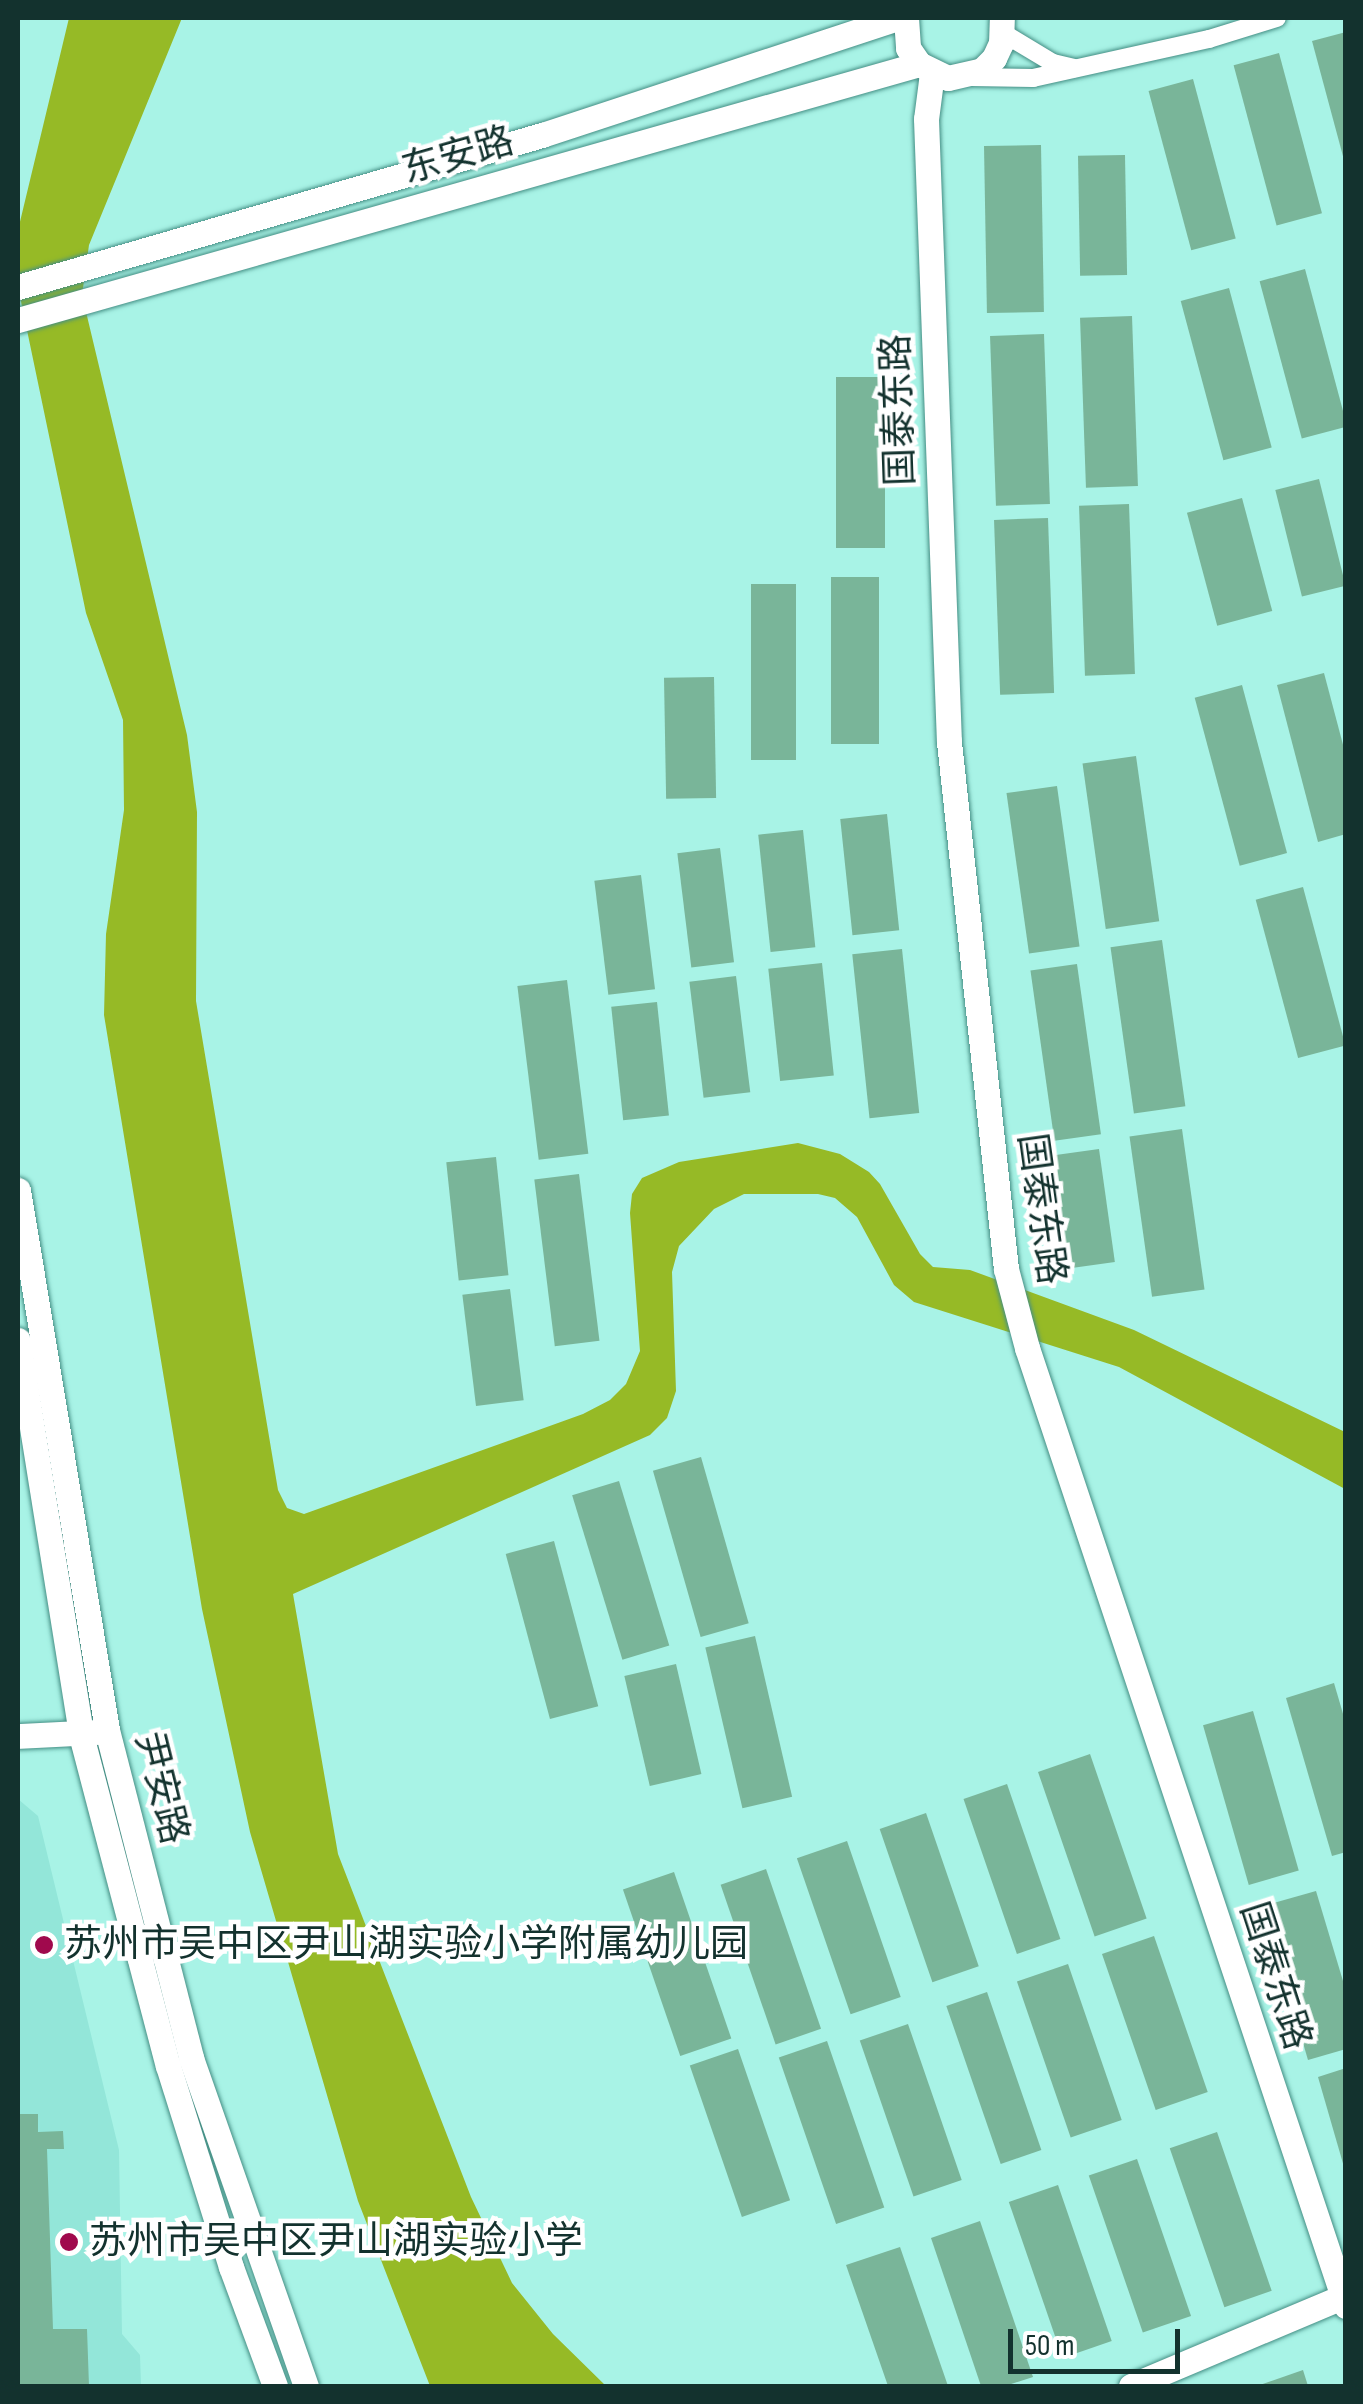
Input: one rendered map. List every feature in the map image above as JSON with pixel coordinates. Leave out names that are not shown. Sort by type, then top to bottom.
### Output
[{"type":"main road","name":"东安路","points":[[18,287],[542,135],[897,18]]},
{"type":"main road","points":[[906,18],[908,48],[926,68],[966,77],[994,58],[1002,25]]},
{"type":"main road","name":"东安路","points":[[18,320],[926,68]]},
{"type":"main road","name":"国泰东路","points":[[926,68],[949,742],[1006,1268],[1027,1348],[1344,2300]]},
{"type":"main road","name":"尹安路","points":[[18,1190],[107,1730],[191,2058],[306,2386]]},
{"type":"main road","name":"尹安路","points":[[18,1340],[81,1735],[168,2066],[230,2267],[275,2386]]},
{"type":"main road","points":[[18,1736],[81,1735],[107,1730]]},
{"type":"main road","points":[[1131,2386],[1344,2300]]},
{"type":"street","points":[[966,77],[1033,78],[1277,18]]},
{"type":"street","points":[[1002,25],[1053,63],[1080,69]]},
{"type":"shaded area","points":[[69,18],[182,18],[89,245],[82,295],[187,735],[197,812],[196,1001],[278,1490],[287,1508],[304,1514],[583,1414],[610,1400],[626,1384],[640,1351],[630,1213],[632,1194],[642,1178],[679,1162],[798,1143],[840,1154],[869,1172],[880,1184],[920,1254],[933,1267],[970,1270],[1134,1330],[1345,1432],[1345,1489],[1119,1367],[914,1302],[894,1285],[857,1217],[835,1198],[818,1194],[744,1194],[714,1209],[679,1246],[672,1272],[676,1391],[667,1418],[650,1435],[293,1594],[338,1854],[471,2197],[512,2283],[553,2334],[606,2386],[430,2386],[358,2201],[250,1832],[202,1609],[104,1015],[106,934],[124,810],[123,720],[86,613],[18,287],[18,230]]},
{"type":"shaded area","name":"苏州市吴中区尹山湖实验小学","points":[[18,1799],[38,1816],[119,2150],[122,2334],[140,2355],[141,2386],[18,2386]]},
{"type":"building","points":[[1346,32],[1346,160],[1344,160],[1312,41]]},
{"type":"building","points":[[1279,53],[1322,213],[1277,226],[1234,65]]},
{"type":"building","points":[[1193,79],[1236,238],[1191,250],[1149,91]]},
{"type":"building","points":[[1041,145],[1044,312],[987,313],[984,146]]},
{"type":"building","points":[[1125,155],[1127,275],[1080,276],[1078,156]]},
{"type":"building","points":[[1305,269],[1346,427],[1302,439],[1260,281]]},
{"type":"building","points":[[1229,288],[1272,447],[1223,460],[1181,301]]},
{"type":"building","points":[[1132,316],[1138,486],[1086,488],[1080,318]]},
{"type":"building","points":[[1044,334],[1050,504],[996,506],[990,336]]},
{"type":"building","points":[[836,377],[885,377],[885,548],[836,548]]},
{"type":"building","points":[[1319,479],[1346,586],[1302,597],[1275,490]]},
{"type":"building","points":[[1242,498],[1272,611],[1217,626],[1187,513]]},
{"type":"building","points":[[1129,504],[1135,674],[1085,676],[1079,506]]},
{"type":"building","points":[[1048,518],[1054,693],[1000,695],[994,520]]},
{"type":"building","points":[[831,577],[879,577],[879,744],[831,744]]},
{"type":"building","points":[[751,584],[796,584],[796,760],[751,760]]},
{"type":"building","points":[[1324,673],[1346,756],[1346,834],[1318,842],[1277,685]]},
{"type":"building","points":[[714,677],[716,798],[666,799],[664,678]]},
{"type":"building","points":[[1242,685],[1287,853],[1240,866],[1195,698]]},
{"type":"building","points":[[1136,756],[1159,921],[1106,929],[1083,764]]},
{"type":"building","points":[[1057,786],[1080,946],[1029,954],[1006,793]]},
{"type":"building","points":[[887,814],[899,930],[852,935],[840,819]]},
{"type":"building","points":[[803,830],[815,947],[771,952],[758,835]]},
{"type":"building","points":[[720,848],[734,962],[691,967],[677,853]]},
{"type":"building","points":[[641,875],[655,989],[608,995],[594,881]]},
{"type":"building","points":[[1303,887],[1345,1045],[1298,1058],[1256,900]]},
{"type":"building","points":[[1162,940],[1185,1106],[1134,1114],[1111,947]]},
{"type":"building","points":[[902,949],[919,1113],[870,1118],[852,954]]},
{"type":"building","points":[[822,963],[834,1075],[780,1081],[768,969]]},
{"type":"building","points":[[1077,964],[1101,1134],[1054,1141],[1030,971]]},
{"type":"building","points":[[736,976],[750,1092],[704,1098],[689,982]]},
{"type":"building","points":[[567,980],[588,1154],[539,1160],[517,986]]},
{"type":"building","points":[[657,1002],[669,1115],[623,1120],[611,1007]]},
{"type":"building","points":[[1182,1129],[1205,1289],[1152,1297],[1130,1136]]},
{"type":"building","points":[[1099,1149],[1115,1262],[1066,1269],[1050,1156]]},
{"type":"building","points":[[496,1157],[508,1275],[459,1281],[446,1162]]},
{"type":"building","points":[[579,1174],[599,1341],[555,1346],[534,1179]]},
{"type":"building","points":[[510,1289],[524,1400],[476,1406],[462,1295]]},
{"type":"building","points":[[701,1457],[749,1623],[701,1637],[653,1471]]},
{"type":"building","points":[[619,1481],[669,1645],[622,1660],[572,1495]]},
{"type":"building","points":[[554,1541],[598,1706],[550,1719],[506,1554]]},
{"type":"building","points":[[755,1636],[792,1797],[742,1808],[705,1647]]},
{"type":"building","points":[[676,1664],[701,1774],[650,1786],[624,1676]]},
{"type":"building","points":[[1334,1683],[1346,1724],[1346,1852],[1332,1856],[1286,1698]]},
{"type":"building","points":[[1253,1711],[1299,1871],[1249,1885],[1203,1725]]},
{"type":"building","points":[[1090,1754],[1147,1919],[1095,1936],[1038,1772]]},
{"type":"building","points":[[1007,1784],[1060,1939],[1017,1954],[964,1799]]},
{"type":"building","points":[[926,1813],[979,1966],[932,1982],[880,1829]]},
{"type":"building","points":[[847,1841],[901,1997],[851,2014],[797,1858]]},
{"type":"building","points":[[766,1869],[821,2029],[776,2044],[721,1885]]},
{"type":"building","points":[[674,1872],[731,2038],[680,2056],[623,1890]]},
{"type":"building","points":[[1316,1891],[1346,1991],[1346,2049],[1308,2060],[1263,1906]]},
{"type":"building","points":[[1154,1936],[1208,2092],[1156,2110],[1102,1954]]},
{"type":"building","points":[[1068,1964],[1122,2120],[1071,2138],[1017,1982]]},
{"type":"building","points":[[987,1992],[1041,2150],[1001,2164],[946,2006]]},
{"type":"building","points":[[908,2024],[962,2180],[913,2197],[860,2041]]},
{"type":"building","points":[[827,2041],[884,2207],[836,2224],[779,2058]]},
{"type":"building","points":[[738,2049],[790,2200],[742,2217],[690,2066]]},
{"type":"building","points":[[1346,2068],[1346,2167],[1344,2167],[1318,2077]]},
{"type":"building","points":[[18,2114],[38,2114],[38,2132],[63,2131],[64,2149],[47,2149],[53,2329],[87,2329],[89,2386],[18,2386]]},
{"type":"building","points":[[1217,2132],[1272,2291],[1224,2307],[1170,2148]]},
{"type":"building","points":[[1137,2159],[1191,2316],[1143,2333],[1089,2176]]},
{"type":"building","points":[[1058,2185],[1112,2341],[1063,2358],[1009,2202]]},
{"type":"building","points":[[980,2221],[1033,2377],[1005,2386],[981,2386],[931,2238]]},
{"type":"building","points":[[900,2247],[948,2386],[888,2386],[846,2265]]},
{"type":"building","points":[[1303,2370],[1308,2386],[1257,2386]]},
{"type":"place","name":"苏州市吴中区尹山湖实验小学附属幼儿园","points":[[44,1945]]},
{"type":"place","name":"苏州市吴中区尹山湖实验小学","points":[[69,2242]]}]
